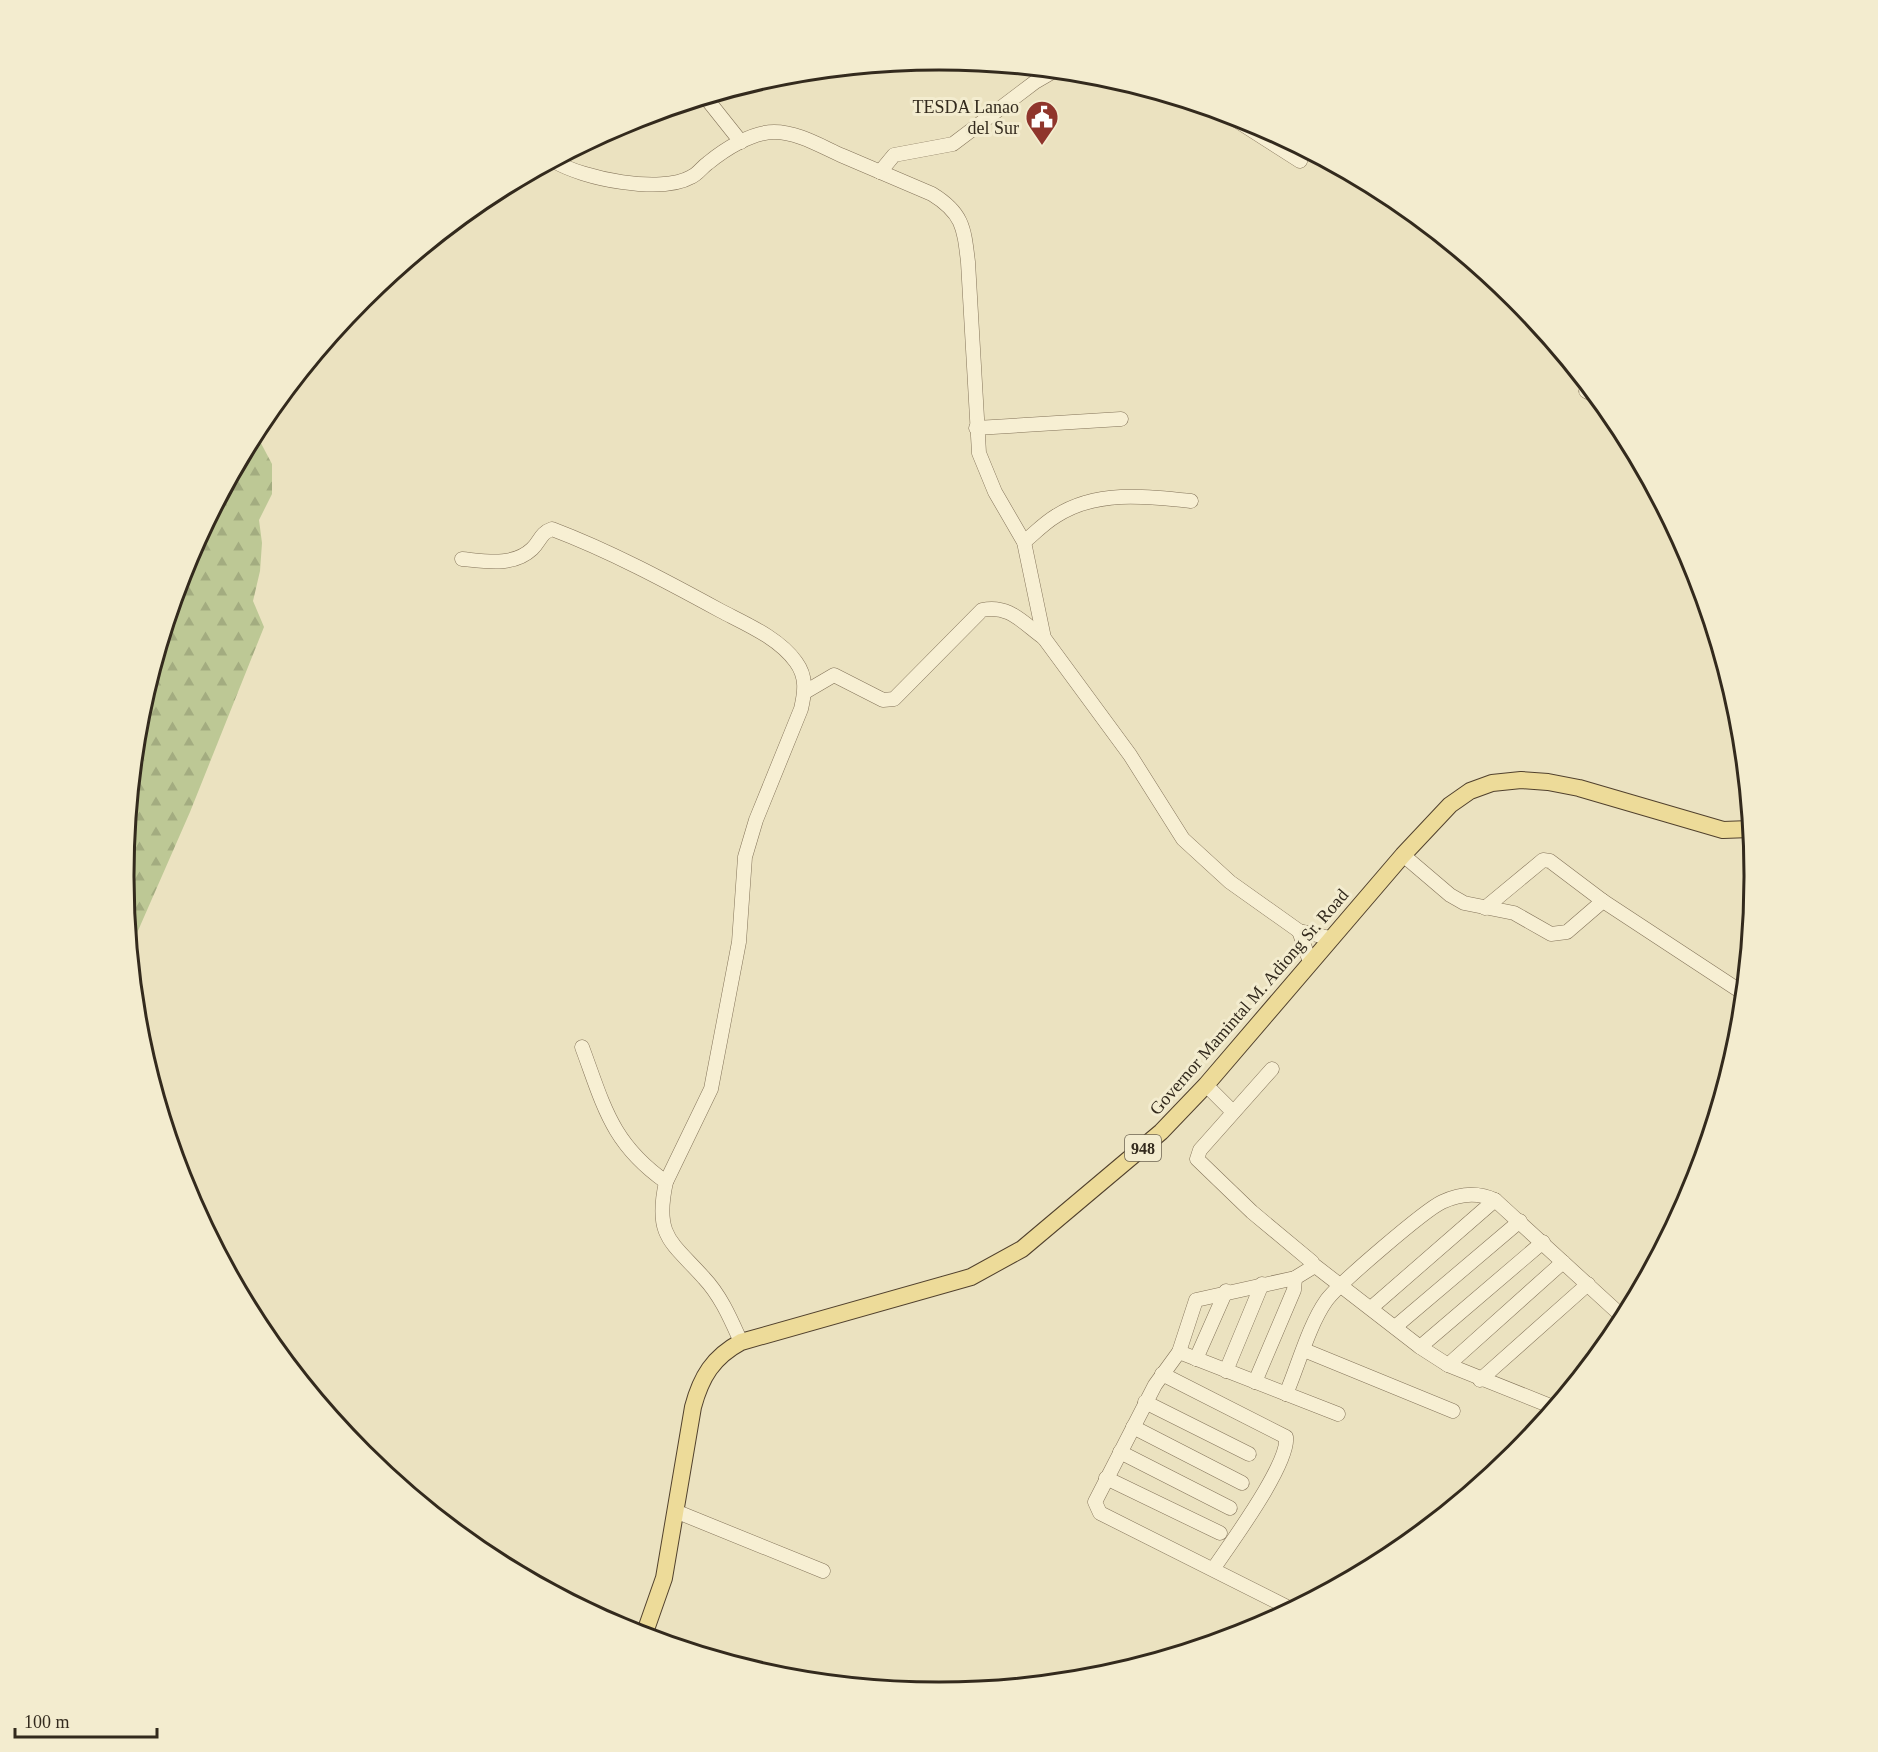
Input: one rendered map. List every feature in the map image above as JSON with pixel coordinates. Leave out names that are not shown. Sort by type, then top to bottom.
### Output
[{"type":"main road","name":"Governor Mamintal M. Adiong Sr. Road","points":[[647,1626],[664,1578],[699,1383],[717,1358],[741,1342],[971,1277],[999,1263],[1039,1236],[1161,1132],[1206,1085],[1403,855],[1450,806],[1470,791],[1492,783],[1521,780],[1579,788],[1723,831],[1743,830]]},
{"type":"street","points":[[880,172],[894,155],[953,144],[1044,77]]},
{"type":"street","points":[[711,104],[741,142]]},
{"type":"street","points":[[562,165],[611,179],[665,186],[680,183],[694,176],[709,162],[741,142],[762,134],[786,134],[932,194],[948,204],[962,225],[968,262],[979,453],[985,471],[1023,542],[1044,638]]},
{"type":"street","points":[[1274,144],[1300,161],[1301,157]]},
{"type":"street","points":[[976,429],[1121,419]]},
{"type":"street","points":[[1023,542],[1056,516],[1083,503],[1118,496],[1191,501]]},
{"type":"street","points":[[462,559],[498,563],[532,550],[542,535],[552,529],[671,584],[771,639],[798,663],[804,677],[805,692],[801,710],[756,820],[745,857],[739,942],[711,1089],[666,1182],[662,1198],[666,1235],[677,1252],[704,1278],[716,1294],[741,1342]]},
{"type":"street","points":[[805,692],[834,675],[883,700],[894,699],[982,610],[1004,608],[1044,638],[1130,755],[1183,839],[1230,882],[1299,931],[1330,938]]},
{"type":"street","points":[[1403,855],[1450,895],[1464,903],[1514,914],[1551,934],[1560,935],[1577,925],[1603,901]]},
{"type":"street","points":[[1485,908],[1543,860],[1550,861],[1603,901],[1737,989]]},
{"type":"street","points":[[1299,931],[1310,962]]},
{"type":"street","points":[[582,1047],[617,1136],[642,1164],[666,1182]]},
{"type":"street","points":[[1272,1069],[1200,1150],[1197,1156],[1199,1163],[1314,1265],[1420,1347],[1448,1365],[1480,1380],[1547,1405]]},
{"type":"street","points":[[1206,1085],[1233,1112]]},
{"type":"street","points":[[1286,1394],[1326,1301],[1440,1203],[1473,1194],[1495,1200],[1617,1311]]},
{"type":"street","points":[[1371,1308],[1495,1200]]},
{"type":"street","points":[[1395,1327],[1520,1221]]},
{"type":"street","points":[[1420,1347],[1543,1242]]},
{"type":"street","points":[[1448,1365],[1563,1262]]},
{"type":"street","points":[[1282,1604],[1214,1568],[1100,1513],[1095,1502],[1145,1402],[1179,1352],[1196,1300],[1226,1291],[1295,1278],[1308,1272],[1314,1265]]},
{"type":"street","points":[[1255,1382],[1294,1290],[1295,1278]]},
{"type":"street","points":[[1226,1371],[1262,1284]]},
{"type":"street","points":[[1480,1380],[1588,1284]]},
{"type":"street","points":[[1196,1359],[1226,1291]]},
{"type":"street","points":[[1304,1350],[1453,1412]]},
{"type":"street","points":[[1179,1352],[1338,1414]]},
{"type":"street","points":[[1162,1374],[1283,1435],[1287,1441],[1261,1497],[1214,1568]]},
{"type":"street","points":[[1145,1402],[1249,1454]]},
{"type":"street","points":[[1132,1427],[1242,1483]]},
{"type":"street","points":[[1120,1452],[1230,1508]]},
{"type":"street","points":[[1106,1478],[1220,1533]]},
{"type":"street","points":[[675,1511],[824,1571]]},
{"type":"green space","points":[[260,442],[272,464],[272,494],[259,520],[262,543],[260,571],[253,601],[264,627],[190,812],[136,936],[135,823],[140,771],[161,668],[176,617],[195,568],[241,473]]},
{"type":"place","name":"TESDA Lanao del Sur","points":[[1042,146]]}]
